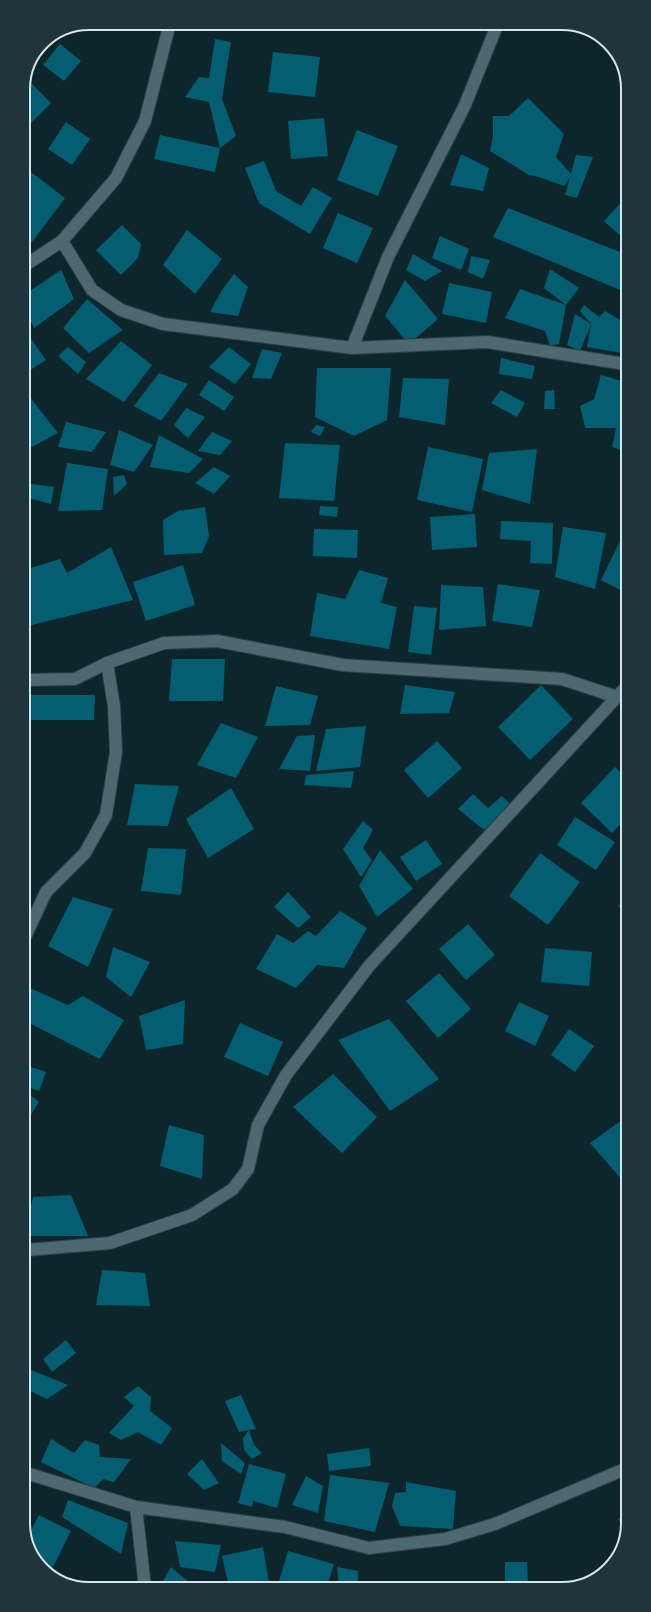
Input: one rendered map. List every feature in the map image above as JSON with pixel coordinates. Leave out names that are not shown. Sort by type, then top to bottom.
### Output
[{"type":"street","points":[[30,262],[62,241],[116,178],[145,121],[168,30]]},
{"type":"street","points":[[352,348],[388,257],[465,105],[495,30]]},
{"type":"street","points":[[62,241],[92,290],[121,310],[163,324],[352,348],[487,342],[621,363]]},
{"type":"street","points":[[30,680],[75,679],[108,663],[164,643],[217,641],[343,664],[562,679],[617,697]]},
{"type":"street","points":[[30,926],[46,892],[85,853],[106,815],[116,752],[114,706],[108,663]]},
{"type":"street","points":[[30,1250],[110,1243],[192,1215],[233,1189],[248,1169],[258,1125],[286,1076],[369,966],[621,693]]},
{"type":"street","points":[[30,1474],[136,1507],[285,1527],[370,1548],[445,1539],[495,1524],[621,1471]]},
{"type":"street","points":[[136,1507],[143,1582]]},
{"type":"building","points":[[215,39],[231,42],[222,99],[236,136],[220,148],[209,102],[185,97],[199,77],[209,78]]},
{"type":"building","points":[[60,44],[81,61],[64,81],[43,65]]},
{"type":"building","points":[[273,52],[320,57],[315,97],[268,92]]},
{"type":"building","points":[[30,82],[51,103],[30,124]]},
{"type":"building","points":[[528,98],[564,134],[556,157],[571,174],[576,155],[593,157],[577,198],[565,195],[570,177],[564,186],[529,175],[490,151],[493,135],[493,116],[509,116]]},
{"type":"building","points":[[324,118],[328,156],[291,159],[288,121]]},
{"type":"building","points":[[66,122],[90,139],[72,165],[48,149]]},
{"type":"building","points":[[357,130],[398,146],[378,196],[337,180]]},
{"type":"building","points":[[160,135],[220,148],[215,172],[154,159]]},
{"type":"building","points":[[461,154],[489,168],[483,191],[450,185]]},
{"type":"building","points":[[264,161],[276,191],[301,206],[313,187],[332,198],[310,234],[259,203],[245,168]]},
{"type":"building","points":[[30,171],[65,198],[32,242],[30,240]]},
{"type":"building","points":[[621,202],[621,236],[604,221]]},
{"type":"building","points":[[508,208],[621,252],[621,290],[493,237]]},
{"type":"building","points":[[338,213],[373,228],[357,263],[323,248]]},
{"type":"building","points":[[122,225],[141,244],[138,258],[121,275],[96,250]]},
{"type":"building","points":[[187,230],[222,259],[195,294],[163,265]]},
{"type":"building","points":[[440,236],[469,249],[461,270],[432,258]]},
{"type":"building","points":[[413,254],[442,271],[425,281],[406,270]]},
{"type":"building","points":[[471,256],[490,260],[483,279],[468,272]]},
{"type":"building","points":[[550,269],[579,288],[566,305],[544,288]]},
{"type":"building","points":[[61,270],[74,299],[34,328],[30,320],[30,291]]},
{"type":"building","points":[[234,274],[248,287],[238,316],[210,312],[222,290]]},
{"type":"building","points":[[405,280],[438,319],[409,344],[385,316]]},
{"type":"building","points":[[449,283],[492,292],[486,323],[442,314]]},
{"type":"building","points":[[520,289],[566,305],[559,344],[550,346],[545,331],[505,318]]},
{"type":"building","points":[[87,299],[123,330],[89,353],[63,328]]},
{"type":"building","points":[[584,305],[599,317],[605,311],[621,321],[621,353],[587,347],[591,324],[580,311]]},
{"type":"building","points":[[575,314],[591,324],[580,351],[567,345]]},
{"type":"building","points":[[30,337],[46,360],[30,370]]},
{"type":"building","points":[[121,341],[152,365],[124,402],[86,379]]},
{"type":"building","points":[[68,347],[86,362],[78,374],[58,356]]},
{"type":"building","points":[[229,347],[251,364],[235,384],[209,367]]},
{"type":"building","points":[[262,349],[282,353],[271,379],[252,378]]},
{"type":"building","points":[[501,358],[535,366],[532,379],[499,374]]},
{"type":"building","points":[[317,368],[391,368],[387,420],[354,436],[315,417]]},
{"type":"building","points":[[159,373],[188,384],[161,421],[134,406]]},
{"type":"building","points":[[601,375],[621,381],[621,450],[612,447],[616,428],[585,428],[580,406],[594,399]]},
{"type":"building","points":[[403,378],[449,379],[445,425],[399,417]]},
{"type":"building","points":[[209,380],[234,397],[224,411],[199,395]]},
{"type":"building","points":[[501,390],[525,403],[517,417],[491,403]]},
{"type":"building","points":[[554,390],[555,409],[544,409],[545,391]]},
{"type":"building","points":[[30,397],[58,433],[30,448]]},
{"type":"building","points":[[186,408],[205,417],[188,438],[174,425]]},
{"type":"building","points":[[66,422],[106,432],[92,452],[58,447]]},
{"type":"building","points":[[316,425],[325,427],[320,436],[311,432]]},
{"type":"building","points":[[119,430],[153,445],[134,472],[110,465]]},
{"type":"building","points":[[212,432],[232,441],[220,455],[198,451]]},
{"type":"building","points":[[159,435],[203,459],[189,473],[150,467]]},
{"type":"building","points":[[285,443],[340,445],[334,501],[279,498]]},
{"type":"building","points":[[428,447],[483,459],[472,512],[417,500]]},
{"type":"building","points":[[537,449],[530,504],[482,490],[489,453]]},
{"type":"building","points":[[67,463],[108,469],[102,510],[58,511]]},
{"type":"building","points":[[214,467],[230,476],[214,494],[195,483]]},
{"type":"building","points":[[124,475],[127,484],[114,496],[113,477]]},
{"type":"building","points":[[30,484],[54,487],[51,504],[30,499]]},
{"type":"building","points":[[320,506],[338,507],[337,517],[319,515]]},
{"type":"building","points":[[205,507],[209,536],[202,553],[164,555],[163,520],[178,511]]},
{"type":"building","points":[[475,514],[477,547],[432,550],[430,517]]},
{"type":"building","points":[[501,521],[553,523],[552,564],[530,563],[531,541],[500,539]]},
{"type":"building","points":[[563,527],[606,533],[595,589],[555,577]]},
{"type":"building","points":[[314,529],[358,530],[357,558],[313,556]]},
{"type":"building","points":[[621,539],[621,590],[601,580]]},
{"type":"building","points":[[111,547],[133,600],[30,626],[30,568],[60,559],[67,573]]},
{"type":"building","points":[[183,565],[195,605],[146,621],[133,582]]},
{"type":"building","points":[[359,570],[388,578],[381,603],[397,607],[389,649],[310,636],[317,593],[345,599]]},
{"type":"building","points":[[498,584],[540,590],[532,627],[492,621]]},
{"type":"building","points":[[441,585],[483,587],[486,626],[439,630]]},
{"type":"building","points":[[414,606],[437,608],[431,655],[408,652]]},
{"type":"building","points":[[172,659],[225,659],[223,701],[169,701]]},
{"type":"building","points":[[405,685],[455,692],[449,713],[400,714]]},
{"type":"building","points":[[541,685],[573,719],[530,760],[498,727]]},
{"type":"building","points":[[276,686],[318,696],[310,725],[265,726]]},
{"type":"building","points":[[30,695],[95,695],[94,720],[30,720]]},
{"type":"building","points":[[221,723],[258,737],[236,778],[197,765]]},
{"type":"building","points":[[366,726],[360,767],[316,771],[326,729]]},
{"type":"building","points":[[315,735],[310,771],[279,769],[297,736]]},
{"type":"building","points":[[437,741],[462,768],[428,798],[404,770]]},
{"type":"building","points":[[615,767],[621,773],[621,823],[612,833],[581,803]]},
{"type":"building","points":[[354,771],[351,788],[304,785],[306,775]]},
{"type":"building","points":[[135,784],[179,786],[168,826],[127,825]]},
{"type":"building","points":[[231,788],[254,829],[208,858],[186,819]]},
{"type":"building","points":[[473,794],[488,808],[502,796],[512,806],[484,830],[458,809]]},
{"type":"building","points":[[575,817],[615,842],[596,870],[557,845]]},
{"type":"building","points":[[363,821],[373,830],[363,848],[372,860],[361,877],[343,849]]},
{"type":"building","points":[[426,840],[442,864],[416,881],[400,857]]},
{"type":"building","points":[[148,848],[186,849],[181,895],[141,891]]},
{"type":"building","points":[[380,850],[413,889],[377,917],[359,886]]},
{"type":"building","points":[[540,853],[580,882],[548,925],[509,896]]},
{"type":"building","points":[[288,892],[311,917],[298,928],[274,907]]},
{"type":"building","points":[[73,897],[113,909],[88,967],[48,946]]},
{"type":"building","points":[[340,911],[367,928],[344,968],[317,965],[296,988],[256,969],[277,934],[293,943],[308,931],[316,936]]},
{"type":"building","points":[[468,924],[495,955],[466,980],[439,949]]},
{"type":"building","points":[[113,947],[150,962],[131,997],[106,977]]},
{"type":"building","points":[[545,948],[592,952],[589,986],[541,982]]},
{"type":"building","points":[[439,973],[471,1009],[438,1038],[406,1001]]},
{"type":"building","points":[[30,988],[68,1005],[83,996],[124,1020],[100,1059],[30,1024]]},
{"type":"building","points":[[185,1000],[183,1044],[146,1050],[139,1016]]},
{"type":"building","points":[[519,1002],[549,1016],[535,1046],[505,1031]]},
{"type":"building","points":[[389,1019],[439,1079],[390,1111],[338,1040]]},
{"type":"building","points":[[240,1023],[283,1042],[268,1076],[224,1057]]},
{"type":"building","points":[[569,1029],[594,1046],[575,1072],[551,1055]]},
{"type":"building","points":[[30,1067],[46,1072],[39,1091],[30,1088]]},
{"type":"building","points":[[333,1074],[377,1117],[342,1153],[293,1107]]},
{"type":"building","points":[[30,1095],[39,1102],[30,1116]]},
{"type":"building","points":[[621,1121],[621,1179],[590,1143]]},
{"type":"building","points":[[169,1125],[204,1135],[202,1179],[160,1166]]},
{"type":"building","points":[[71,1195],[88,1236],[30,1236],[30,1211],[33,1197]]},
{"type":"building","points":[[102,1270],[145,1273],[150,1306],[96,1305]]},
{"type":"building","points":[[66,1340],[76,1353],[52,1372],[43,1359]]},
{"type":"building","points":[[30,1369],[68,1385],[47,1399],[30,1391]]},
{"type":"building","points":[[138,1386],[151,1397],[150,1411],[172,1428],[161,1445],[138,1432],[121,1440],[109,1433],[134,1406],[124,1397]]},
{"type":"building","points":[[241,1395],[256,1429],[239,1432],[225,1401]]},
{"type":"building","points":[[249,1430],[254,1445],[262,1453],[252,1459],[244,1450],[243,1438]]},
{"type":"building","points":[[51,1439],[74,1453],[85,1440],[99,1445],[100,1457],[131,1459],[114,1482],[103,1479],[94,1488],[41,1462]]},
{"type":"building","points":[[221,1443],[245,1463],[241,1474],[222,1461]]},
{"type":"building","points":[[369,1448],[371,1466],[329,1471],[327,1454]]},
{"type":"building","points":[[202,1459],[219,1483],[204,1490],[187,1474]]},
{"type":"building","points":[[249,1464],[286,1474],[277,1508],[253,1501],[252,1507],[238,1503]]},
{"type":"building","points":[[330,1475],[389,1483],[375,1532],[324,1521]]},
{"type":"building","points":[[306,1476],[323,1486],[318,1513],[292,1505]]},
{"type":"building","points":[[406,1482],[456,1491],[453,1529],[400,1526],[392,1506],[395,1493],[406,1492]]},
{"type":"building","points":[[68,1500],[128,1523],[121,1554],[62,1517]]},
{"type":"building","points":[[39,1515],[71,1531],[52,1569],[42,1559],[36,1549],[31,1531]]},
{"type":"building","points":[[175,1541],[221,1545],[215,1572],[180,1567]]},
{"type":"building","points":[[263,1547],[269,1582],[228,1582],[222,1556]]},
{"type":"building","points":[[288,1551],[334,1564],[329,1582],[279,1581]]},
{"type":"building","points":[[505,1562],[527,1562],[528,1582],[505,1582]]},
{"type":"building","points":[[171,1567],[189,1582],[162,1582]]},
{"type":"building","points":[[337,1567],[358,1571],[358,1582],[338,1582]]}]
